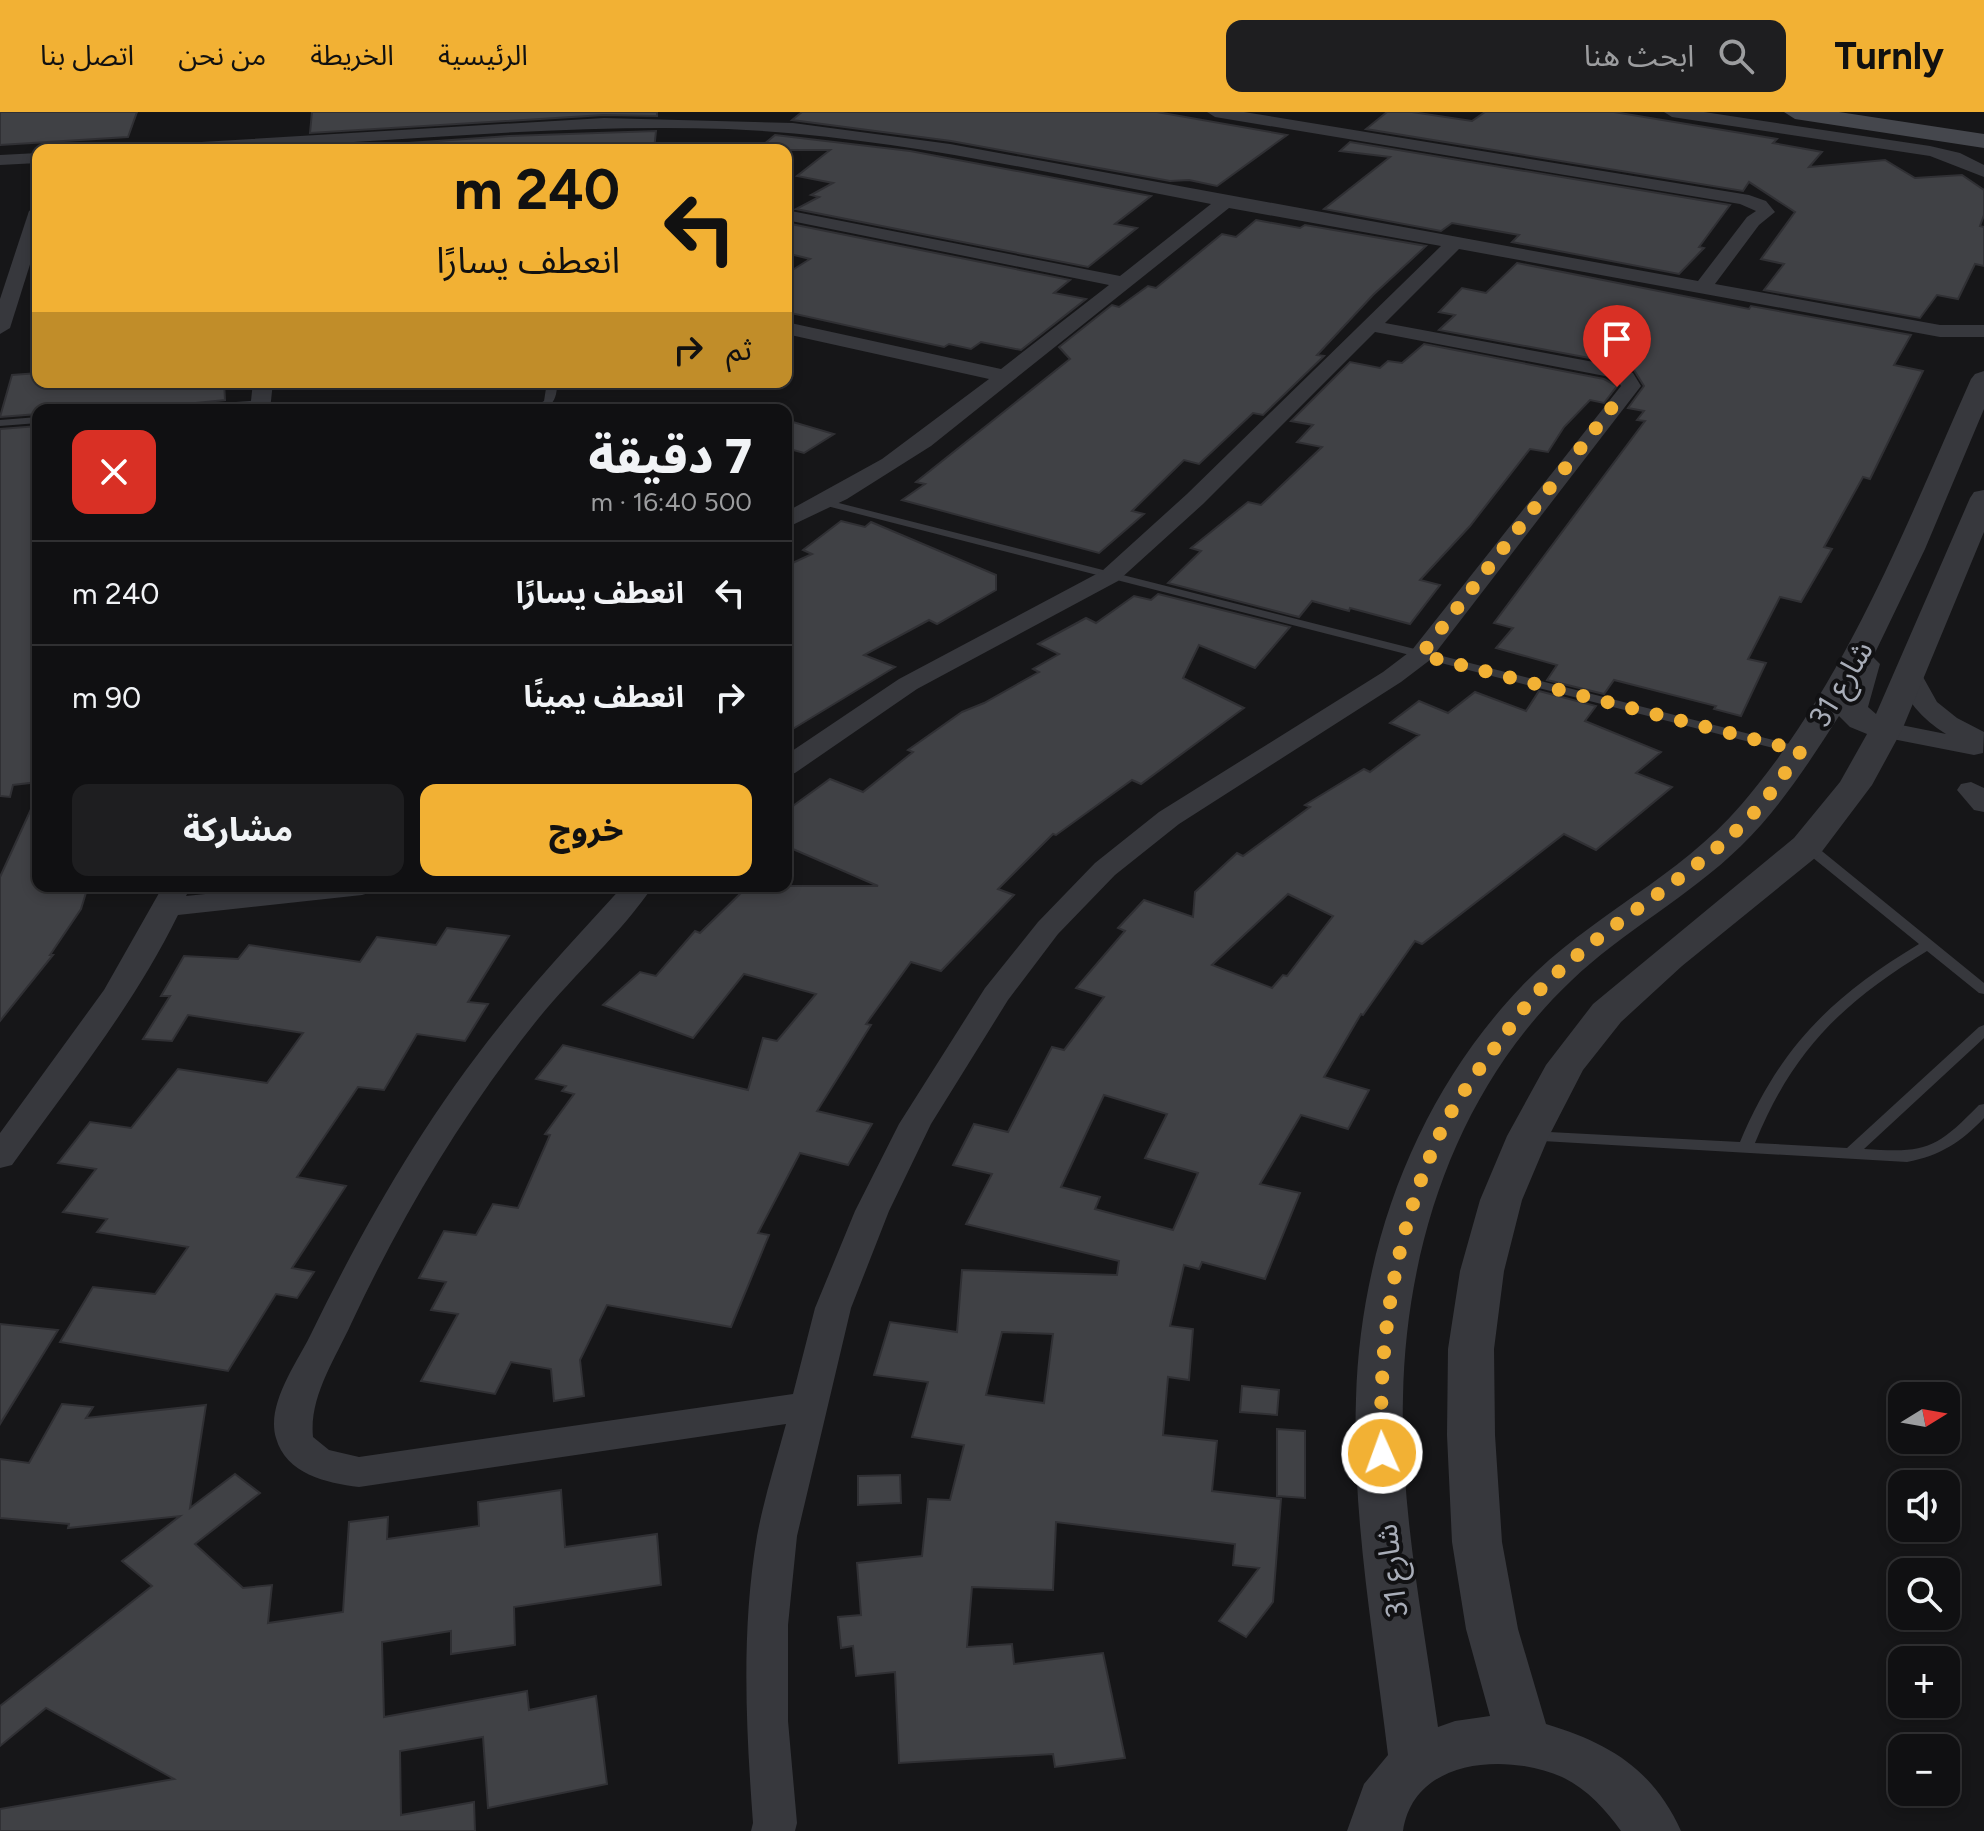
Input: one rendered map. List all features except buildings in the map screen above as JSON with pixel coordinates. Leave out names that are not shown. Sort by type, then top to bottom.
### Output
[{"type":"main road","points":[[1795,112],[1984,141]]},
{"type":"main road","points":[[1874,112],[1984,129]]},
{"type":"street","points":[[1215,112],[1722,197],[1749,208],[1753,221],[1703,287]]},
{"type":"street","points":[[1327,130],[1350,112]]},
{"type":"street","points":[[1672,112],[1930,151],[1954,157],[1984,172]]},
{"type":"street","points":[[319,144],[604,123],[737,118],[1092,175],[1225,202],[1940,331],[1984,331]]},
{"type":"street","points":[[0,160],[32,158]]},
{"type":"street","points":[[792,518],[827,503],[923,441],[1225,202]]},
{"type":"street","points":[[792,216],[1123,282]]},
{"type":"street","points":[[0,328],[32,229]]},
{"type":"street","points":[[792,763],[948,660],[1110,576],[1195,499],[1454,244]]},
{"type":"street","points":[[776,1828],[767,1721],[768,1625],[777,1536],[833,1308],[872,1211],[909,1137],[996,995],[1048,928],[1105,869],[1169,818],[1421,655],[1620,397],[1610,379],[1573,366],[1372,326]]},
{"type":"street","points":[[792,329],[1005,376]]},
{"type":"street","points":[[1940,331],[1984,349]]},
{"type":"street","name":"شارع 31","points":[[1416,1762],[1386,1538],[1379,1397],[1388,1322],[1406,1224],[1437,1138],[1487,1057],[1535,995],[1588,947],[1696,865],[1750,817],[1801,751],[1873,630],[1984,379]]},
{"type":"street","name":"شارع 31","points":[[1524,1740],[1492,1629],[1477,1542],[1471,1435],[1471,1363],[1482,1271],[1501,1200],[1528,1136],[1566,1065],[1607,1013],[1669,958],[1807,846],[1855,785],[1886,730],[1984,498]]},
{"type":"street","points":[[1873,630],[1851,709],[1862,720],[1886,730],[1984,748]]},
{"type":"street","points":[[1909,673],[1912,688],[1923,704],[1962,733],[1984,742]]},
{"type":"street","points":[[0,1157],[89,1035],[147,946],[172,896],[248,892]]},
{"type":"street","points":[[634,892],[493,1055],[423,1156],[358,1270],[303,1391],[292,1427],[302,1451],[326,1469],[359,1472],[809,1406]]},
{"type":"street","points":[[1368,1827],[1392,1787],[1416,1762],[1448,1746],[1485,1738],[1524,1740],[1584,1761],[1635,1802],[1653,1831]]},
{"type":"lane","points":[[214,404],[261,398]]},
{"type":"lane","points":[[0,423],[32,420]]},
{"type":"lane","points":[[827,503],[1801,751]]},
{"type":"lane","points":[[1807,846],[1984,990]]},
{"type":"lane","points":[[1745,1148],[1761,1104],[1812,1033],[1865,984],[1929,944]]},
{"type":"lane","points":[[1849,1155],[1984,1030]]},
{"type":"lane","points":[[1528,1136],[1888,1157],[1925,1154],[1953,1141],[1984,1109]]},
{"type":"route","points":[[1382,1453],[1379,1397],[1388,1322],[1406,1224],[1437,1138],[1487,1057],[1535,995],[1588,947],[1696,865],[1750,817],[1801,751],[1421,655],[1620,397],[1617,387]]}]
